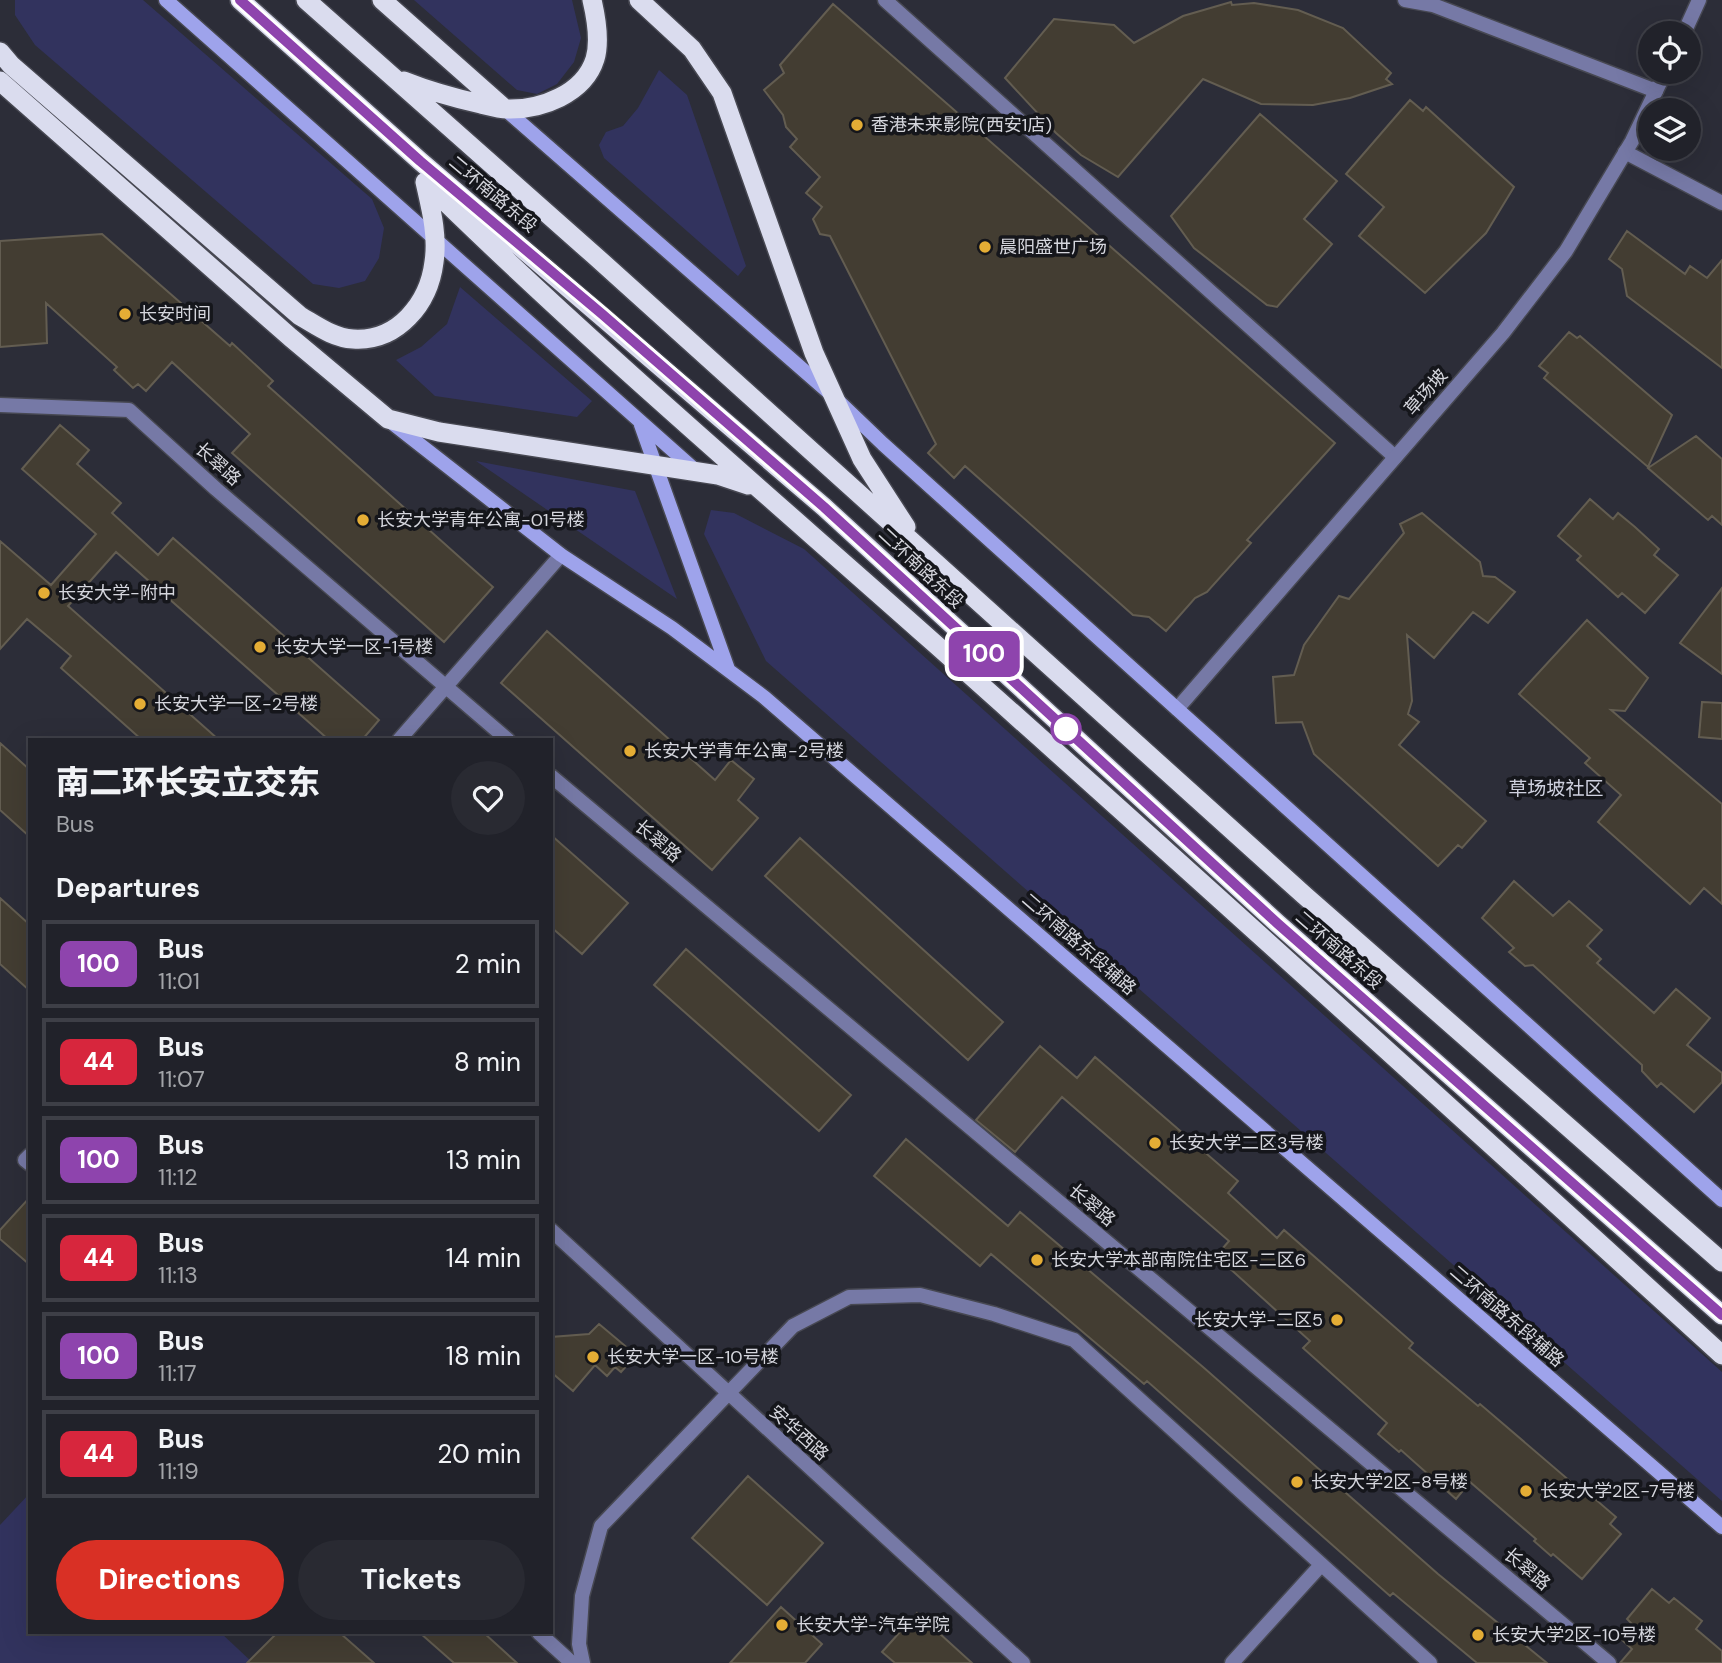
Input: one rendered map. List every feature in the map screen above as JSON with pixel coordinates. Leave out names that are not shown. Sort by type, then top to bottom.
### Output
[{"type":"highway","name":"二环南路东段","points":[[240,0],[420,161],[804,490],[1277,923],[1722,1315]]},
{"type":"highway","name":"二环南路东段","points":[[306,0],[1304,895],[1722,1262]]},
{"type":"highway","points":[[382,0],[506,110]]},
{"type":"highway","points":[[392,76],[439,95],[506,110],[550,102],[562,97],[582,81],[595,58],[597,29],[592,0]]},
{"type":"highway","points":[[639,0],[692,49],[722,93],[814,353],[862,459],[920,548]]},
{"type":"highway","points":[[0,52],[20,73],[300,316],[330,333],[353,339],[379,337],[398,329],[429,291],[435,261],[435,225],[420,161]]},
{"type":"highway","points":[[0,81],[290,337],[388,419],[439,432],[718,475],[756,487]]},
{"type":"highway","points":[[425,182],[513,268],[1405,1065],[1722,1356]]},
{"type":"highway","points":[[883,599],[984,655]]},
{"type":"main road","points":[[166,0],[697,472]]},
{"type":"main road","points":[[506,110],[833,396],[1722,1200]]},
{"type":"main road","name":"二环南路东段辅路","points":[[388,419],[561,555],[672,628],[805,732],[1722,1527]]},
{"type":"main road","points":[[640,423],[729,671]]},
{"type":"street","points":[[886,0],[1395,457]]},
{"type":"street","points":[[1405,0],[1433,5],[1656,91]]},
{"type":"street","points":[[1689,21],[1699,0]]},
{"type":"street","name":"草场坡","points":[[1177,709],[1503,333],[1566,251],[1626,152],[1659,84]]},
{"type":"street","points":[[1626,152],[1722,203]]},
{"type":"street","name":"长翠路","points":[[0,405],[129,410],[226,498],[506,738]]},
{"type":"street","points":[[401,738],[561,555]]},
{"type":"street","name":"长翠路","points":[[553,778],[1609,1663]]},
{"type":"street","name":"安华西路","points":[[553,1232],[1023,1663]]},
{"type":"street","points":[[583,1663],[579,1644],[582,1596],[601,1526],[793,1326],[849,1297],[920,1295],[994,1314],[1074,1340],[1430,1663]]},
{"type":"street","points":[[1232,1663],[1321,1564]]},
{"type":"street","points":[[540,1634],[572,1663]]},
{"type":"shaded area","points":[[15,0],[143,0],[372,199],[384,228],[379,258],[365,281],[339,288],[313,284],[35,45],[15,15]]},
{"type":"shaded area","points":[[414,0],[572,0],[581,38],[574,62],[557,84],[537,94],[517,90]]},
{"type":"shaded area","points":[[659,70],[687,95],[746,266],[738,276],[604,158],[599,145],[606,132],[623,126],[638,108]]},
{"type":"shaded area","points":[[460,287],[592,401],[577,417],[435,396],[396,360],[421,347],[447,324]]},
{"type":"shaded area","points":[[476,461],[635,491],[677,599]]},
{"type":"shaded area","points":[[711,510],[734,513],[804,549],[1722,1372],[1722,1501],[766,661],[704,534]]},
{"type":"shaded area","points":[[28,1495],[28,1634],[222,1634],[253,1663],[0,1663],[0,1525]]},
{"type":"building","points":[[1231,2],[1232,5],[1254,3],[1298,10],[1343,28],[1391,73],[1386,79],[1392,84],[1350,98],[1313,105],[1261,104],[1203,79],[1118,177],[1081,155],[1056,133],[1005,78],[1054,19],[1114,25],[1134,43],[1183,16]]},
{"type":"building","name":"晨阳盛世广场","points":[[833,4],[1335,443],[1247,540],[1251,543],[1207,592],[1195,598],[1166,631],[1149,617],[1133,615],[965,466],[954,478],[928,453],[936,444],[830,236],[820,234],[813,219],[822,207],[806,193],[820,177],[790,147],[797,139],[786,127],[783,115],[764,90],[784,73],[780,65]]},
{"type":"building","points":[[1410,100],[1423,111],[1426,107],[1514,187],[1486,233],[1425,293],[1359,236],[1384,207],[1346,174]]},
{"type":"building","points":[[1260,114],[1337,181],[1304,219],[1332,244],[1277,307],[1267,305],[1194,248],[1171,216]]},
{"type":"building","points":[[1627,231],[1685,274],[1690,266],[1707,278],[1722,260],[1722,368],[1627,296],[1622,269],[1609,259]]},
{"type":"building","points":[[102,234],[230,346],[232,343],[273,381],[268,386],[493,587],[444,642],[232,453],[250,434],[172,362],[146,391],[138,384],[133,388],[114,370],[117,367],[46,303],[47,343],[0,347],[0,241]]},
{"type":"building","points":[[1569,332],[1577,338],[1580,336],[1672,415],[1648,467],[1544,378],[1548,373],[1539,366]]},
{"type":"building","points":[[60,425],[89,450],[77,464],[121,503],[112,513],[158,555],[173,538],[379,720],[364,738],[327,738],[116,552],[68,606],[217,738],[140,738],[61,668],[71,656],[27,619],[0,649],[0,541],[51,585],[96,534],[22,469]]},
{"type":"building","points":[[1696,436],[1722,459],[1722,525],[1712,516],[1708,520],[1648,468]]},
{"type":"building","points":[[1590,499],[1613,519],[1618,513],[1635,527],[1659,549],[1654,555],[1678,575],[1645,613],[1622,593],[1618,597],[1577,560],[1581,556],[1558,536]]},
{"type":"building","points":[[1422,513],[1480,562],[1483,576],[1495,577],[1515,592],[1488,623],[1473,612],[1434,658],[1407,635],[1412,701],[1408,714],[1419,722],[1399,745],[1486,821],[1462,848],[1458,845],[1438,866],[1314,754],[1302,722],[1276,723],[1273,677],[1294,675],[1304,645],[1339,596],[1349,599],[1404,533],[1400,524]]},
{"type":"building","points":[[1722,588],[1722,674],[1680,643]]},
{"type":"building","points":[[1587,620],[1648,678],[1625,711],[1611,710],[1722,804],[1722,904],[1704,888],[1690,904],[1598,822],[1621,795],[1585,763],[1590,758],[1519,694]]},
{"type":"building","name":"长安大学青年公寓-2号楼","points":[[547,631],[715,780],[731,760],[754,779],[738,800],[758,818],[712,870],[501,683]]},
{"type":"building","points":[[1702,702],[1722,703],[1722,739],[1699,737]]},
{"type":"building","points":[[0,743],[28,768],[28,835],[0,810]]},
{"type":"building","points":[[553,837],[628,903],[582,954],[553,929]]},
{"type":"building","points":[[800,838],[1003,1022],[968,1060],[765,876]]},
{"type":"building","points":[[1514,881],[1553,916],[1569,901],[1602,930],[1587,946],[1601,959],[1597,963],[1654,1013],[1676,989],[1710,1018],[1687,1045],[1722,1073],[1722,1082],[1694,1112],[1661,1083],[1657,1087],[1642,1071],[1642,1065],[1533,965],[1525,966],[1509,952],[1514,948],[1482,918]]},
{"type":"building","points":[[0,898],[28,923],[28,989],[0,964]]},
{"type":"building","points":[[686,949],[851,1095],[819,1131],[654,985]]},
{"type":"building","points":[[1040,1046],[1077,1078],[1095,1057],[1238,1181],[1228,1193],[1277,1238],[1284,1230],[1413,1343],[1409,1348],[1616,1517],[1610,1524],[1621,1534],[1582,1579],[1553,1554],[1551,1556],[1534,1541],[1536,1539],[1470,1482],[1456,1499],[1401,1450],[1399,1452],[1378,1434],[1387,1423],[1303,1348],[1310,1341],[1216,1256],[1229,1241],[1062,1097],[1015,1152],[976,1120]]},
{"type":"building","points":[[906,1139],[1008,1226],[1020,1212],[1203,1367],[1438,1574],[1547,1663],[1477,1663],[1393,1593],[1390,1596],[1147,1381],[1144,1384],[991,1254],[980,1266],[874,1176]]},
{"type":"building","points":[[28,1199],[28,1263],[0,1239],[0,1230]]},
{"type":"building","name":"长安大学一区-10号楼","points":[[599,1324],[636,1355],[621,1372],[615,1367],[607,1376],[595,1365],[573,1391],[553,1374],[553,1337],[589,1334]]},
{"type":"building","points":[[748,1476],[823,1543],[767,1605],[692,1538]]},
{"type":"building","points":[[1652,1589],[1669,1603],[1674,1598],[1702,1621],[1696,1629],[1722,1651],[1722,1663],[1620,1663],[1632,1649],[1621,1639],[1633,1625],[1627,1619]]},
{"type":"building","name":"长安大学-汽车学院","points":[[781,1607],[822,1644],[805,1663],[730,1663]]},
{"type":"building","points":[[917,1613],[972,1663],[895,1663],[882,1652]]},
{"type":"building","points":[[276,1634],[341,1634],[374,1663],[247,1663]]},
{"type":"building","points":[[421,1634],[485,1634],[517,1663],[454,1663]]},
{"type":"bus line","name":"100","points":[[240,0],[420,161],[602,314],[824,507],[1277,923],[1722,1315]]},
{"type":"place","name":"香港未来影院(西安1店)","points":[[857,125]]},
{"type":"place","name":"晨阳盛世广场","points":[[985,247]]},
{"type":"place","name":"长安时间","points":[[125,314]]},
{"type":"place","name":"长安大学青年公寓-01号楼","points":[[363,520]]},
{"type":"place","name":"长安大学-附中","points":[[44,593]]},
{"type":"place","name":"长安大学一区-1号楼","points":[[260,647]]},
{"type":"place","name":"长安大学一区-2号楼","points":[[140,704]]},
{"type":"place","name":"长安大学青年公寓-2号楼","points":[[630,751]]},
{"type":"place","name":"长安大学二区3号楼","points":[[1155,1143]]},
{"type":"place","name":"长安大学本部南院住宅区-二区6","points":[[1037,1260]]},
{"type":"place","name":"长安大学-二区5","points":[[1337,1320]]},
{"type":"place","name":"长安大学一区-10号楼","points":[[593,1357]]},
{"type":"place","name":"长安大学2区-8号楼","points":[[1297,1482]]},
{"type":"place","name":"长安大学2区-7号楼","points":[[1526,1491]]},
{"type":"place","name":"长安大学-汽车学院","points":[[782,1625]]},
{"type":"place","name":"长安大学2区-10号楼","points":[[1478,1635]]},
{"type":"district","name":"草场坡社区","points":[[1556,788]]}]
